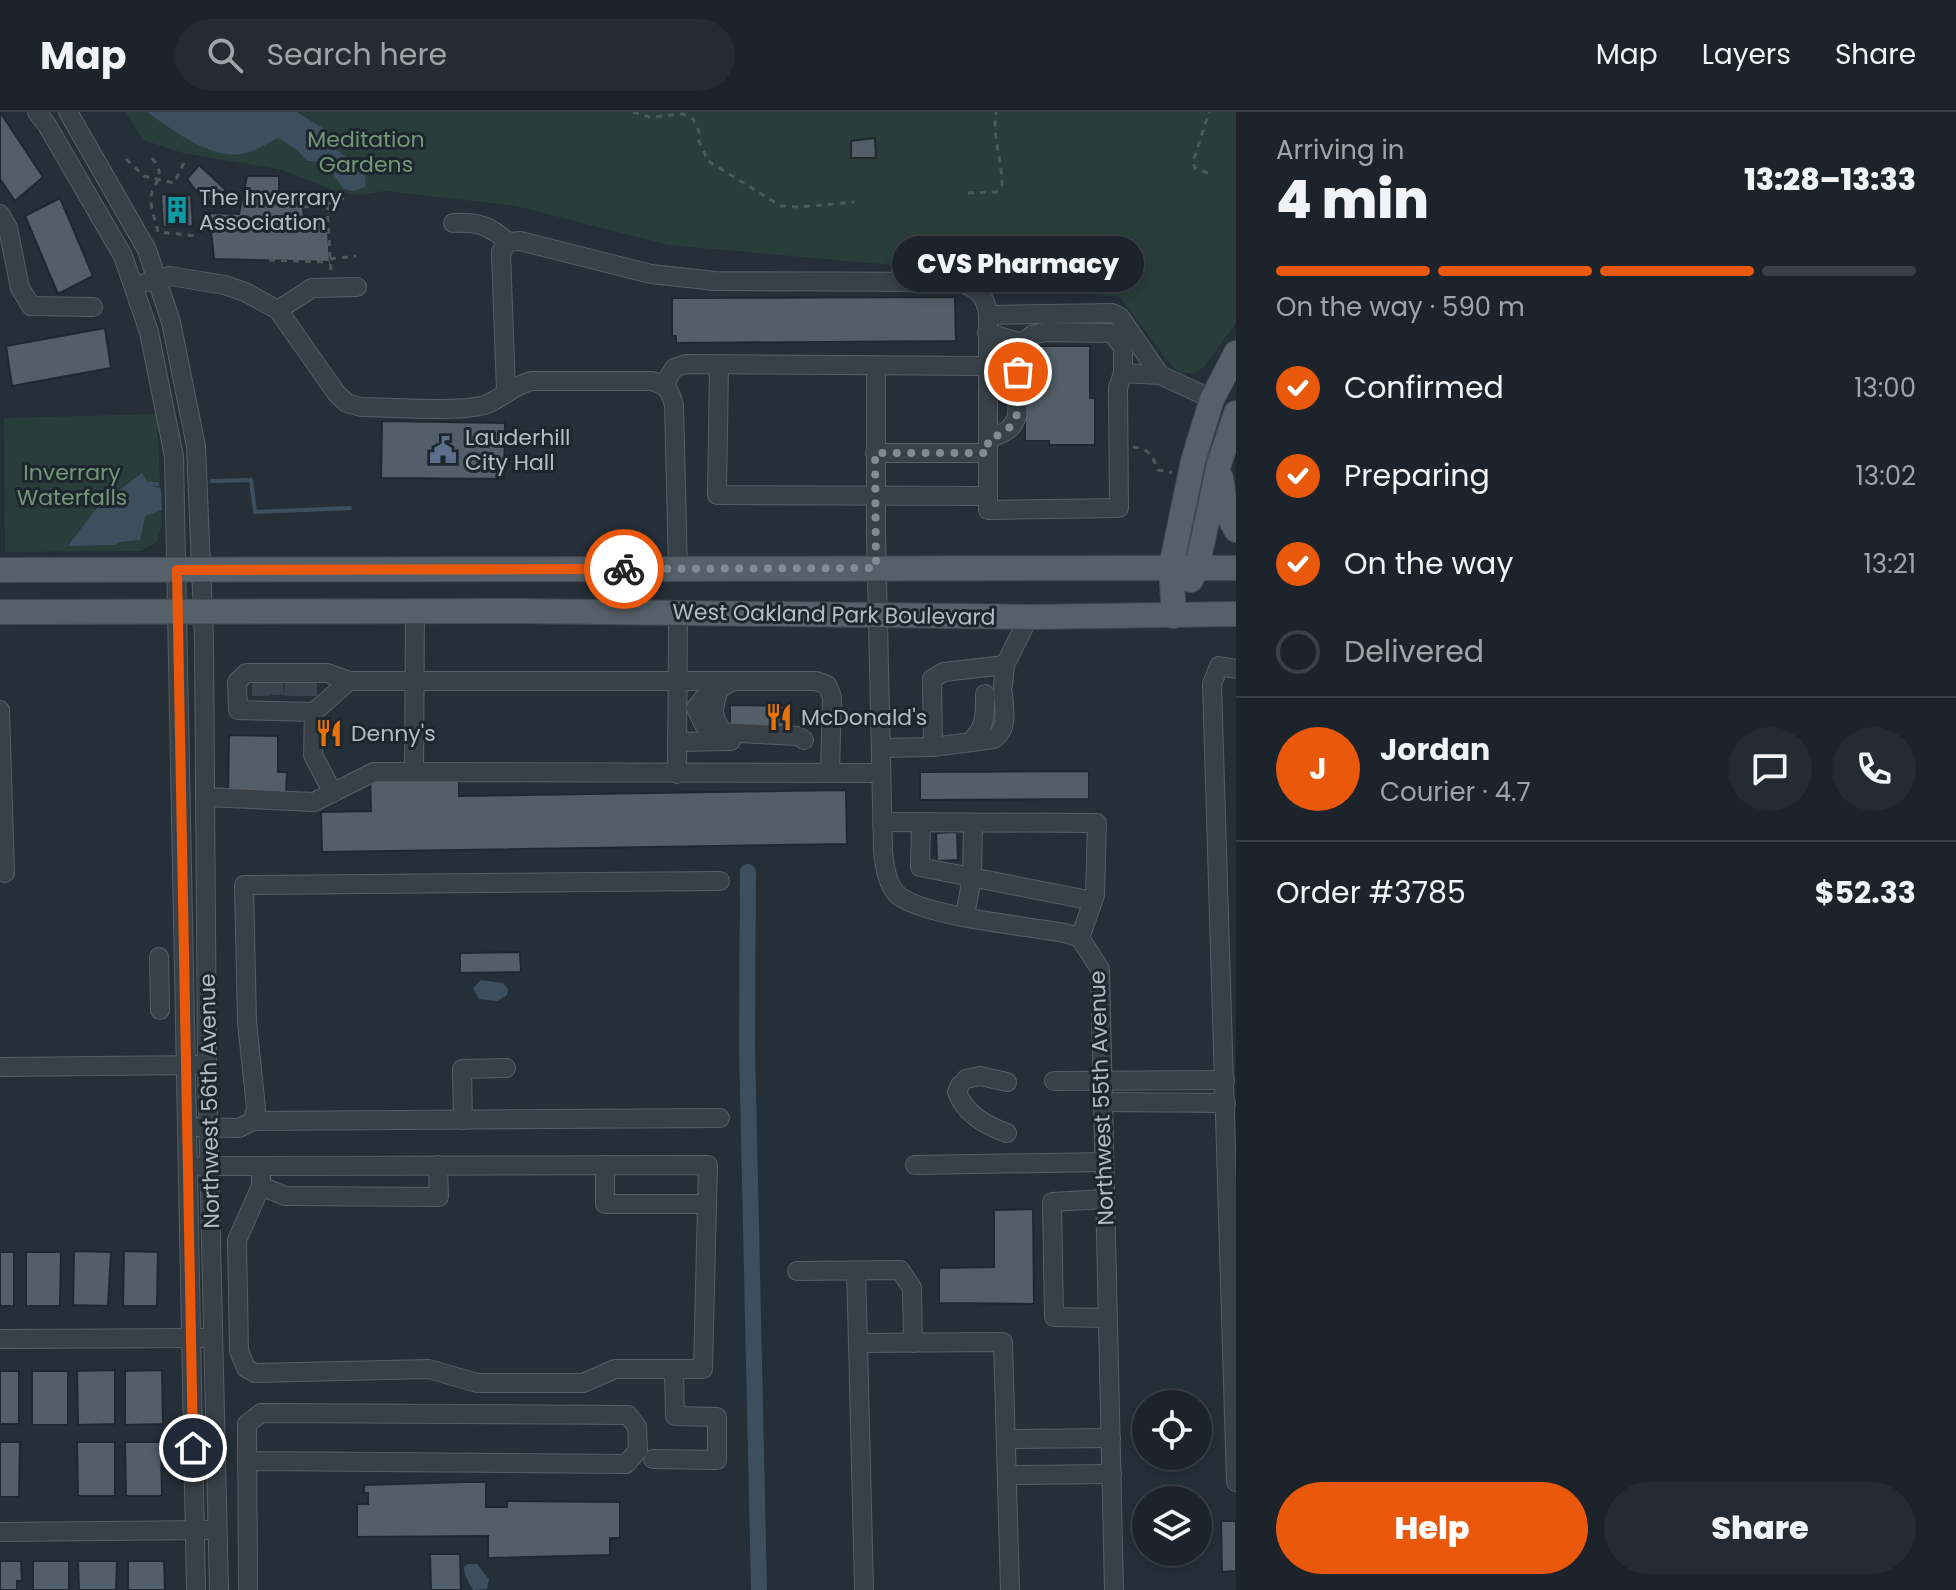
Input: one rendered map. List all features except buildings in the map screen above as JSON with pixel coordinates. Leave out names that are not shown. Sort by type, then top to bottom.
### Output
[{"type":"main road","points":[[1174,616],[1171,567],[1193,461],[1212,399],[1236,353]]},
{"type":"main road","points":[[1174,616],[1197,568],[1219,464],[1236,413]]},
{"type":"main road","points":[[1219,464],[1226,511],[1236,530]]},
{"type":"main road","name":"West Oakland Park Boulevard","points":[[0,570],[1236,568]]},
{"type":"main road","name":"West Oakland Park Boulevard","points":[[0,612],[1029,617],[1236,614]]},
{"type":"street","points":[[37,112],[123,256],[143,279],[149,283],[170,276],[225,285],[278,310],[337,394],[347,403],[361,407],[470,407],[488,404],[519,384],[532,381],[652,381],[664,385],[670,391],[674,405],[678,569]]},
{"type":"street","points":[[68,112],[147,250],[171,322],[196,446],[190,570]]},
{"type":"street","points":[[0,214],[8,228],[20,288],[31,306],[93,307]]},
{"type":"street","points":[[453,223],[472,222],[493,229],[508,242],[520,241],[651,274],[715,281],[955,282],[972,285],[987,303],[988,510],[1119,508],[1118,388],[1123,373],[1123,347],[1112,313],[988,324]]},
{"type":"street","points":[[506,391],[501,252],[508,242]]},
{"type":"street","points":[[123,256],[149,332],[174,456],[190,570]]},
{"type":"street","points":[[278,310],[312,288],[357,287]]},
{"type":"street","points":[[988,324],[1023,343]]},
{"type":"street","points":[[875,453],[988,446],[1014,425],[1019,351],[1023,343],[1032,335],[1045,332],[1119,329]]},
{"type":"street","points":[[1119,329],[1160,375]]},
{"type":"street","points":[[664,385],[674,368],[686,364],[987,366]]},
{"type":"street","points":[[719,365],[717,495],[988,496]]},
{"type":"street","name":"Northwest 55th Avenue","points":[[876,366],[876,568],[884,867],[898,895],[928,910],[1080,938],[1100,969],[1114,1590]]},
{"type":"street","points":[[1123,373],[1160,375],[1212,399]]},
{"type":"street","name":"Northwest 56th Avenue","points":[[190,570],[177,612],[196,1590]]},
{"type":"street","name":"Northwest 56th Avenue","points":[[190,570],[203,612],[208,1127],[219,1590]]},
{"type":"street","points":[[414,772],[415,613]]},
{"type":"street","points":[[677,774],[678,613]]},
{"type":"street","points":[[881,748],[933,747],[994,739],[1000,734],[1005,726],[995,682],[1029,617]]},
{"type":"street","points":[[1236,669],[1219,666],[1212,684],[1236,1482]]},
{"type":"street","points":[[933,747],[932,679],[944,672],[995,682]]},
{"type":"street","points":[[286,691],[327,673],[349,681]]},
{"type":"street","points":[[286,691],[349,681],[678,681],[726,685],[816,681],[827,685],[832,697],[830,772]]},
{"type":"street","points":[[726,685],[703,699],[696,708],[704,725],[716,732],[798,736],[804,740]]},
{"type":"street","points":[[286,691],[333,793]]},
{"type":"street","points":[[0,710],[5,873]]},
{"type":"street","points":[[677,742],[831,740]]},
{"type":"street","points":[[205,797],[314,802],[374,772],[881,773]]},
{"type":"street","points":[[882,822],[1097,823],[1093,901],[1080,938]]},
{"type":"street","points":[[921,822],[920,867],[1093,901]]},
{"type":"street","points":[[965,916],[972,877],[973,823]]},
{"type":"street","points":[[253,1121],[256,1108],[247,1022],[244,885],[720,881]]},
{"type":"street","points":[[159,957],[160,1010]]},
{"type":"street","points":[[159,979],[184,979],[207,992]]},
{"type":"street","points":[[0,1067],[207,1065]]},
{"type":"street","points":[[463,1120],[462,1069],[506,1068]]},
{"type":"street","points":[[1007,1082],[980,1076],[963,1082],[957,1092],[971,1113],[991,1127],[1007,1133]]},
{"type":"street","points":[[1054,1081],[1225,1080]]},
{"type":"street","points":[[1103,1102],[1226,1103]]},
{"type":"street","points":[[186,1127],[239,1128],[253,1121],[720,1118]]},
{"type":"street","points":[[915,1165],[1104,1162]]},
{"type":"street","points":[[261,1186],[285,1196],[439,1197],[438,1165]]},
{"type":"street","points":[[605,1165],[605,1204],[707,1204]]},
{"type":"street","points":[[187,1166],[708,1165],[703,1369],[615,1369],[583,1383],[477,1383],[429,1369],[255,1373],[246,1368],[239,1351],[237,1240],[261,1186],[261,1166]]},
{"type":"street","points":[[1105,1199],[1052,1202],[1054,1317],[1108,1318]]},
{"type":"street","points":[[797,1271],[900,1270],[912,1288],[913,1343]]},
{"type":"street","points":[[856,1271],[864,1590]]},
{"type":"street","points":[[0,1339],[213,1338]]},
{"type":"street","points":[[858,1343],[1003,1342],[1010,1590]]},
{"type":"street","points":[[653,1459],[717,1460],[717,1417],[675,1416],[674,1369]]},
{"type":"street","points":[[247,1461],[626,1464],[638,1450],[637,1427],[628,1415],[261,1413],[247,1424],[247,1461],[248,1590]]},
{"type":"street","points":[[1006,1439],[1111,1438]]},
{"type":"street","points":[[1007,1475],[1112,1474]]},
{"type":"street","points":[[0,1532],[218,1529]]},
{"type":"path","points":[[633,112],[650,117],[683,114],[693,119],[708,161],[781,206],[854,202]]},
{"type":"path","points":[[968,193],[996,192],[1002,185],[1002,165],[995,134],[996,112]]},
{"type":"path","points":[[1208,173],[1195,168],[1193,162],[1209,112]]},
{"type":"path","points":[[152,158],[159,166],[160,179],[151,198],[158,232],[198,236]]},
{"type":"path","points":[[126,159],[144,176],[174,183],[185,161]]},
{"type":"path","points":[[303,207],[327,204],[346,197]]},
{"type":"path","points":[[327,204],[332,287]]},
{"type":"path","points":[[269,260],[330,261],[356,256]]},
{"type":"path","points":[[1131,447],[1151,454],[1158,470],[1172,473]]},
{"type":"green space","name":"Meditation Gardens","points":[[125,112],[1236,112],[1236,323],[1204,367],[1195,373],[1180,373],[1120,297],[1027,286],[980,273],[668,245],[516,206],[385,191],[361,195],[340,193],[282,170],[183,153],[143,140]]},
{"type":"green space","name":"Inverrary Waterfalls","points":[[157,414],[162,524],[157,542],[141,551],[5,552],[4,418]]},
{"type":"water","points":[[147,112],[297,112],[329,132],[336,149],[366,173],[365,187],[354,191],[344,189],[324,162],[307,161],[296,149],[278,138],[250,152],[223,153],[195,143]]},
{"type":"water","points":[[142,473],[149,484],[161,489],[162,510],[145,516],[140,540],[114,545],[68,546],[98,506]]},
{"type":"water","points":[[481,980],[503,983],[508,989],[507,995],[497,1001],[479,999],[473,988]]},
{"type":"water","points":[[477,1564],[489,1579],[487,1589],[473,1590],[465,1575],[464,1567]]},
{"type":"waterway","points":[[212,481],[251,480],[255,512],[350,508]]},
{"type":"waterway","points":[[147,484],[157,484]]},
{"type":"waterway","points":[[748,872],[747,1045],[759,1590]]},
{"type":"tunnel","points":[[274,680],[275,695]]},
{"type":"tunnel","points":[[261,681],[261,696]]},
{"type":"tunnel","points":[[293,696],[294,681]]},
{"type":"tunnel","points":[[308,681],[308,696]]},
{"type":"way so far","points":[[624,569],[876,568],[875,453],[988,453],[988,439],[1005,433],[1014,425],[1018,372]]},
{"type":"place","name":"The Inverrary Association","points":[[177,210]]},
{"type":"place","name":"CVS Pharmacy","points":[[1018,372]]},
{"type":"place","name":"Lauderhill City Hall","points":[[443,450]]},
{"type":"place","name":"McDonald's","points":[[779,717]]},
{"type":"place","name":"Denny's","points":[[329,733]]},
{"type":"route","points":[[193,1448],[177,570],[624,569]]}]
